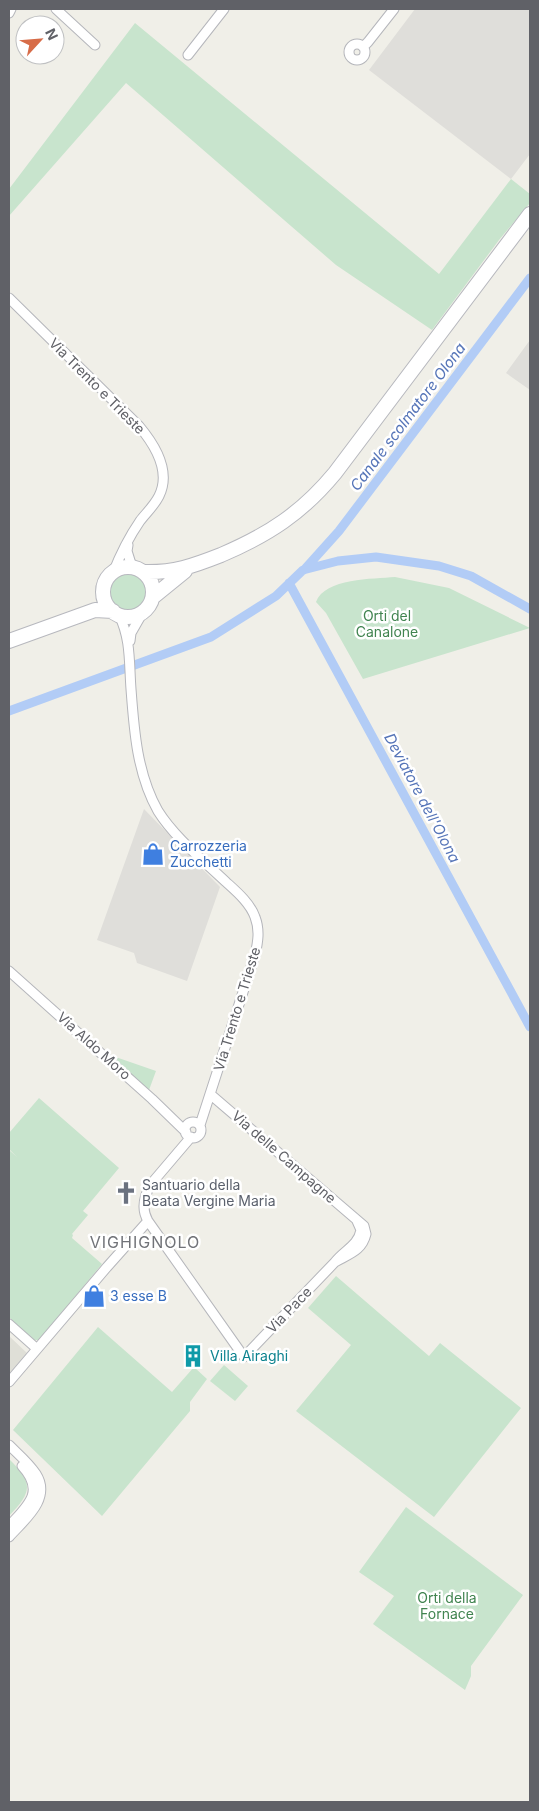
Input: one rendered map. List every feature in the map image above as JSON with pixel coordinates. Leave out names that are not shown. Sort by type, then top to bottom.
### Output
[{"type":"main road","points":[[116,613],[106,602],[104,589],[106,580],[112,573],[122,568],[162,573],[190,568],[265,534],[294,515],[321,490],[530,214]]},
{"type":"main road","points":[[9,641],[95,610],[134,616],[143,612],[149,606],[153,597],[190,568]]},
{"type":"main road","points":[[138,570],[152,584],[153,597]]},
{"type":"main road","points":[[73,617],[104,589]]},
{"type":"street","points":[[9,13],[11,9]]},
{"type":"street","points":[[56,9],[94,44]]},
{"type":"street","points":[[188,55],[224,9]]},
{"type":"street","points":[[363,48],[394,9]]},
{"type":"street","name":"Via Trento e Trieste","points":[[9,298],[139,426],[153,446],[162,465],[164,477],[162,490],[130,537],[112,573]]},
{"type":"street","points":[[130,537],[127,551],[138,570]]},
{"type":"street","name":"Via Trento e Trieste","points":[[143,612],[131,633],[129,646],[130,688],[143,778],[151,798],[169,826],[242,897],[253,912],[257,924],[258,938],[255,954],[204,1113],[189,1130],[148,1187],[143,1210],[148,1221]]},
{"type":"street","name":"Via Trento e Trieste","points":[[116,613],[124,625],[129,646]]},
{"type":"street","name":"Via Aldo Moro","points":[[9,971],[189,1130]]},
{"type":"street","name":"Via delle Campagne","points":[[210,1094],[357,1221]]},
{"type":"street","points":[[9,1382],[36,1348],[148,1221]]},
{"type":"street","name":"Via Pace","points":[[148,1221],[244,1357],[334,1262],[356,1242],[361,1230],[357,1221]]},
{"type":"street","points":[[9,1324],[36,1348]]},
{"type":"street","points":[[9,1446],[36,1474],[40,1480],[41,1490],[35,1501],[9,1526]]},
{"type":"street","points":[[9,1452],[31,1478],[35,1501],[35,1508],[9,1537]]},
{"type":"shaded area","points":[[415,9],[530,9],[530,154],[511,179],[369,70]]},
{"type":"shaded area","points":[[530,340],[530,390],[506,373]]},
{"type":"shaded area","points":[[144,809],[220,887],[187,981],[137,963],[134,953],[97,940]]},
{"type":"shaded area","points":[[9,1336],[27,1353],[9,1375]]},
{"type":"green space","points":[[135,23],[439,274],[511,179],[530,194],[530,203],[499,240],[432,330],[336,265],[126,83],[9,216],[9,189]]},
{"type":"green space","points":[[128,574],[140,580],[146,592],[140,604],[128,610],[116,604],[110,592],[116,580]]},
{"type":"green space","name":"Orti del Canalone","points":[[395,577],[449,588],[530,628],[363,679],[326,613],[316,602],[321,594],[339,584],[363,579]]},
{"type":"green space","points":[[107,1054],[156,1071],[149,1090]]},
{"type":"green space","points":[[39,1098],[119,1168],[83,1211],[88,1215],[72,1234],[72,1238],[102,1264],[39,1340],[33,1340],[9,1317],[9,1150],[17,1157],[9,1149],[9,1133]]},
{"type":"green space","points":[[336,1276],[429,1356],[440,1343],[521,1408],[434,1517],[296,1411],[351,1345],[308,1308]]},
{"type":"green space","points":[[98,1327],[172,1392],[194,1367],[207,1379],[190,1402],[190,1411],[102,1516],[13,1430]]},
{"type":"green space","points":[[224,1365],[248,1386],[235,1401],[210,1381]]},
{"type":"green space","points":[[9,1459],[23,1475],[27,1488],[26,1494],[17,1508],[9,1516]]},
{"type":"green space","name":"Orti della Fornace","points":[[406,1507],[523,1595],[471,1666],[471,1676],[465,1690],[373,1624],[394,1596],[359,1572]]},
{"type":"waterway","name":"Canale scolmatore Olona","points":[[304,570],[339,531],[530,278]]},
{"type":"waterway","points":[[9,711],[211,637],[276,596],[303,570],[338,561],[376,557],[439,566],[471,576],[530,609]]},
{"type":"waterway","name":"Deviatore dell'Olona","points":[[289,583],[530,1027]]},
{"type":"place","name":"Carrozzeria Zucchetti","points":[[153,854]]},
{"type":"place","name":"Santuario della Beata Vergine Maria","points":[[126,1193]]},
{"type":"place","name":"3 esse B","points":[[94,1296]]},
{"type":"place","name":"Villa Airaghi","points":[[193,1356]]},
{"type":"district","name":"VIGHIGNOLO","points":[[145,1242]]}]
